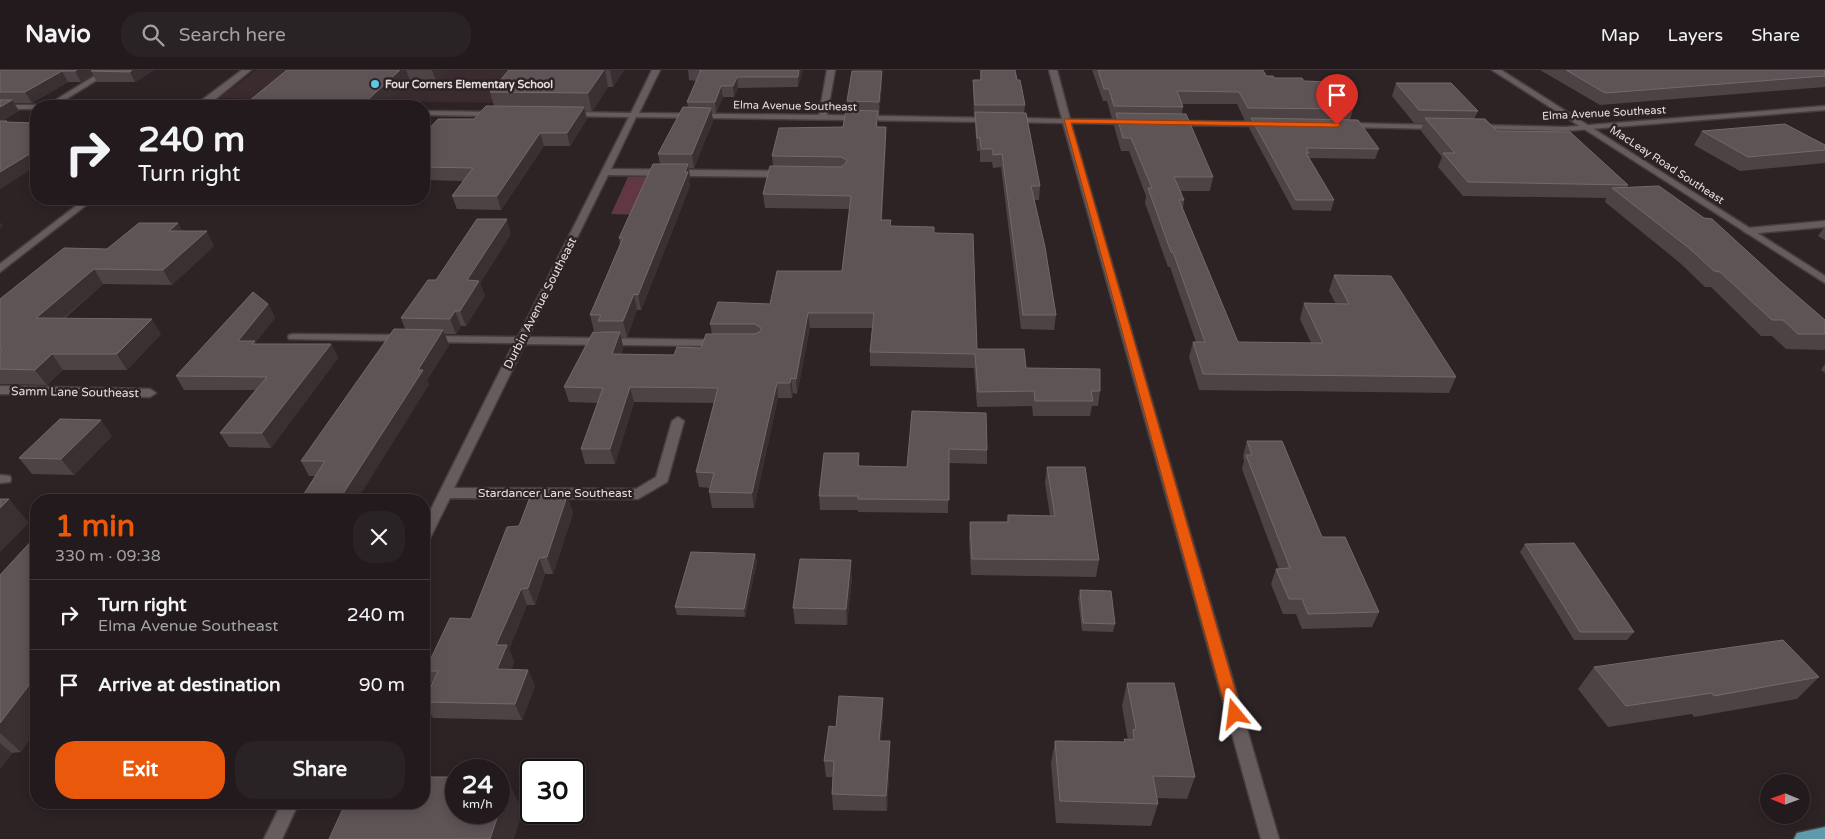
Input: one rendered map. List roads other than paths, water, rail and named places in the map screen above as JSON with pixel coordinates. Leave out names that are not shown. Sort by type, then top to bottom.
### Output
[{"type":"main road","points":[[1803,839],[1825,836]]},
{"type":"street","points":[[60,100],[109,70]]},
{"type":"street","points":[[208,100],[247,70]]},
{"type":"street","name":"Durbin Avenue Southeast","points":[[430,517],[445,493],[656,70]]},
{"type":"street","points":[[823,117],[830,70]]},
{"type":"street","points":[[1053,70],[1270,839]]},
{"type":"street","name":"MacLeay Road Southeast","points":[[1496,70],[1825,280]]},
{"type":"street","points":[[0,107],[30,107]]},
{"type":"street","name":"Elma Avenue Southeast","points":[[1467,127],[1587,127],[1825,108]]},
{"type":"street","points":[[430,113],[509,114]]},
{"type":"street","name":"Elma Avenue Southeast","points":[[565,114],[1145,122]]},
{"type":"street","points":[[1164,122],[1271,124]]},
{"type":"street","points":[[1340,125],[1448,127]]},
{"type":"street","points":[[606,172],[796,174]]},
{"type":"street","points":[[0,270],[82,205]]},
{"type":"street","points":[[1748,231],[1825,224]]},
{"type":"street","points":[[293,337],[728,344]]},
{"type":"street","name":"Samm Lane Southeast","points":[[0,390],[150,393]]},
{"type":"street","name":"Stardancer Lane Southeast","points":[[445,493],[638,494],[662,479],[678,421]]},
{"type":"street","points":[[273,839],[288,809]]},
{"type":"place","name":"Four Corners Elementary School","points":[[375,84]]}]
